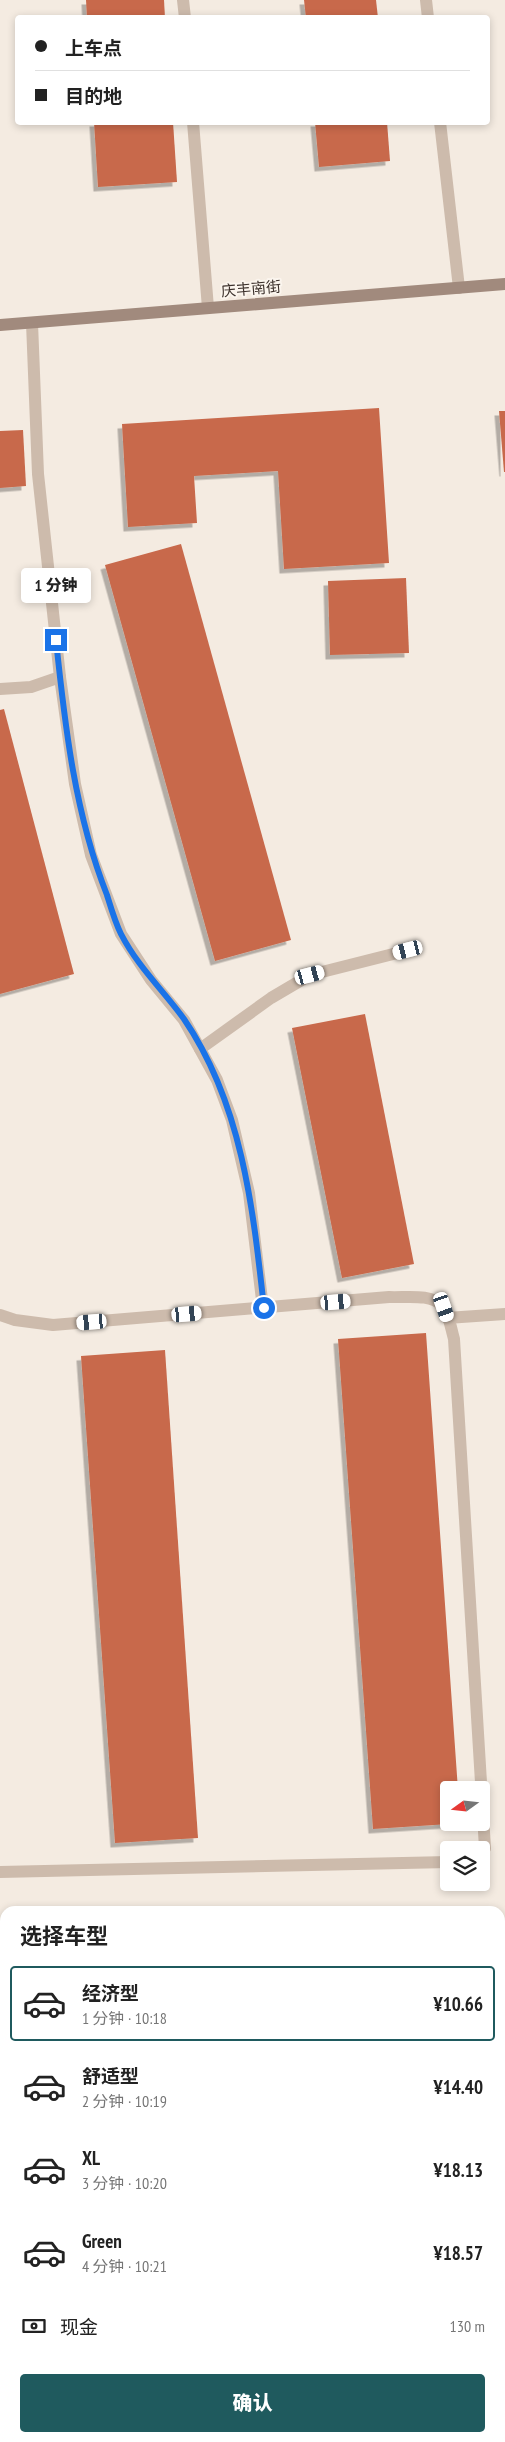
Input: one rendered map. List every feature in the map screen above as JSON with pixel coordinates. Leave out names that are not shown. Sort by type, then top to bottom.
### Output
[{"type":"street","points":[[183,0],[185,15]]},
{"type":"street","points":[[426,0],[428,15]]},
{"type":"street","points":[[193,125],[208,308]]},
{"type":"street","points":[[440,125],[460,288]]},
{"type":"street","name":"庆丰南街","points":[[0,325],[505,284]]},
{"type":"street","points":[[32,323],[38,474],[60,677],[75,784],[94,864],[121,934],[151,980],[184,1020],[217,1080],[232,1120],[242,1155],[257,1239],[264,1308]]},
{"type":"street","points":[[0,689],[32,687],[60,677]]},
{"type":"street","points":[[200,1049],[271,998],[310,975],[408,950]]},
{"type":"street","points":[[0,1315],[15,1320],[53,1325],[389,1297],[428,1298],[436,1300],[444,1307],[454,1339],[485,1841]]},
{"type":"street","points":[[447,1318],[505,1314]]},
{"type":"street","points":[[0,1872],[440,1862]]},
{"type":"building","points":[[86,0],[164,0],[165,15],[87,15]]},
{"type":"building","points":[[304,0],[376,0],[378,15],[306,15]]},
{"type":"building","points":[[94,125],[173,125],[177,182],[98,187]]},
{"type":"building","points":[[315,125],[387,125],[390,161],[319,167]]},
{"type":"building","points":[[379,408],[389,563],[284,569],[278,471],[194,476],[197,523],[128,527],[122,424]]},
{"type":"building","points":[[499,411],[505,411],[505,472],[504,472]]},
{"type":"building","points":[[23,430],[26,486],[0,488],[0,431]]},
{"type":"building","points":[[181,544],[291,940],[215,961],[105,565]]},
{"type":"building","points":[[406,578],[409,653],[330,655],[328,581]]},
{"type":"building","points":[[4,709],[74,974],[0,994],[0,710]]},
{"type":"building","points":[[365,1014],[414,1264],[342,1278],[292,1028]]},
{"type":"building","points":[[426,1333],[457,1781],[440,1781],[440,1825],[373,1829],[338,1339]]},
{"type":"building","points":[[165,1350],[198,1838],[115,1843],[81,1356]]},
{"type":"route","points":[[56,640],[75,784],[91,855],[121,934],[151,980],[184,1020],[217,1080],[232,1120],[242,1155],[257,1239],[264,1308]]}]
